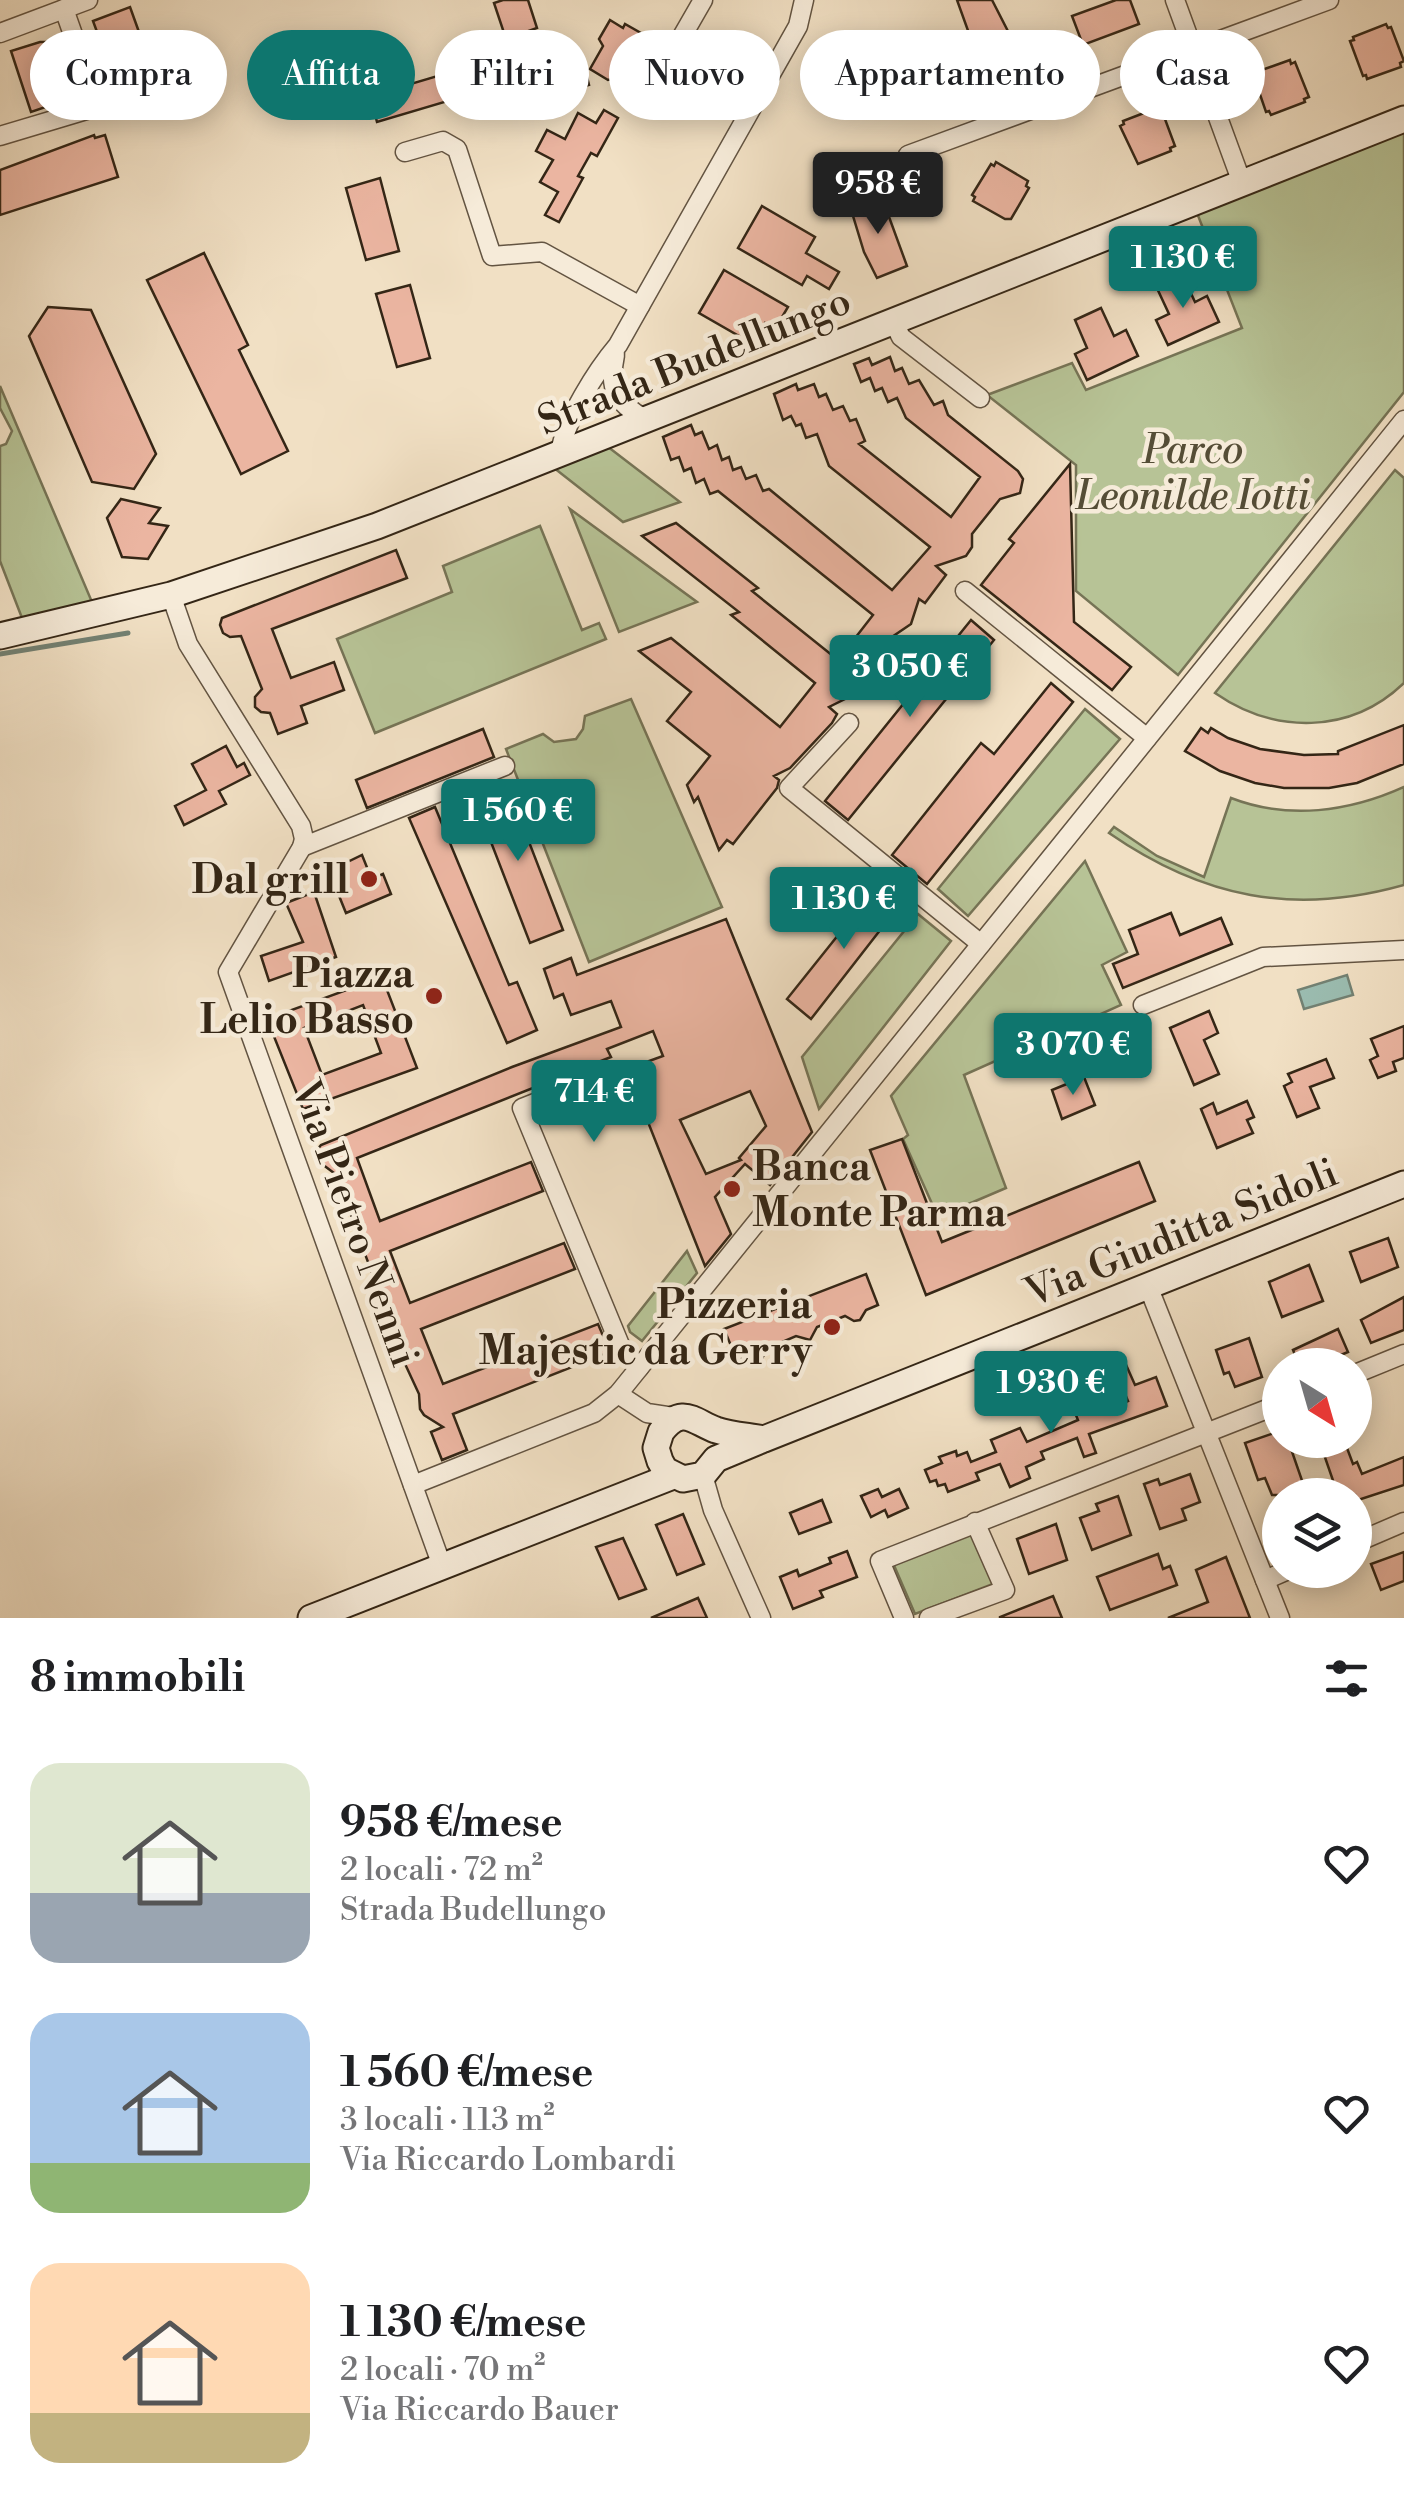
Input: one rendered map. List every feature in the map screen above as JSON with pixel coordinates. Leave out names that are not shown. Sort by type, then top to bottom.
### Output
[{"type":"street","points":[[0,33],[88,0]]},
{"type":"street","points":[[686,30],[703,0]]},
{"type":"street","points":[[780,58],[798,26],[804,0]]},
{"type":"street","points":[[1175,0],[1186,30]]},
{"type":"street","points":[[1248,30],[1330,0]]},
{"type":"street","points":[[0,136],[90,109],[95,97],[64,9]]},
{"type":"street","points":[[908,156],[1120,77]]},
{"type":"street","name":"Strada Budellungo","points":[[0,636],[171,595],[376,526],[1404,118]]},
{"type":"street","points":[[560,452],[563,436],[596,376],[618,345],[745,120]]},
{"type":"street","points":[[1219,120],[1242,182]]},
{"type":"street","points":[[449,126],[492,256],[542,252],[640,306]]},
{"type":"street","points":[[406,152],[444,141],[457,149]]},
{"type":"street","points":[[893,321],[901,337],[980,398]]},
{"type":"street","points":[[575,416],[606,435],[618,401],[611,376],[618,345]]},
{"type":"street","points":[[618,401],[645,419]]},
{"type":"street","points":[[413,1485],[594,1413],[618,1394],[1404,420]]},
{"type":"street","points":[[965,590],[1147,738]]},
{"type":"street","points":[[171,595],[188,644],[301,826],[302,848],[505,766]]},
{"type":"street","points":[[849,723],[788,788],[981,944]]},
{"type":"street","name":"Via Pietro Nenni","points":[[302,848],[228,972],[442,1566]]},
{"type":"street","points":[[1143,1005],[1263,956],[1404,950]]},
{"type":"street","points":[[615,1071],[522,1108],[620,1345],[639,1368]]},
{"type":"street","name":"Via Giuditta Sidoli","points":[[311,1618],[631,1492],[663,1462],[693,1478],[764,1439],[1404,1184]]},
{"type":"street","points":[[1148,1286],[1262,1575]]},
{"type":"street","points":[[1372,1367],[1404,1354]]},
{"type":"street","points":[[618,1394],[647,1413],[698,1419],[712,1429],[764,1439]]},
{"type":"street","points":[[618,1394],[663,1462]]},
{"type":"street","points":[[904,1618],[880,1561],[1262,1411]]},
{"type":"street","points":[[663,1462],[666,1426],[680,1418]]},
{"type":"street","points":[[712,1429],[718,1449],[710,1467],[714,1510],[761,1618]]},
{"type":"street","points":[[929,1618],[1005,1590],[975,1522]]},
{"type":"street","points":[[1372,1536],[1404,1522]]},
{"type":"street","points":[[1267,1588],[1280,1618]]},
{"type":"green space","name":"Parco Leonilde Iotti","points":[[1404,132],[1404,392],[1178,675],[1076,591],[1076,465],[987,395],[1072,363],[1086,390],[1242,328],[1197,213]]},
{"type":"green space","points":[[0,386],[92,602],[22,618],[0,561],[0,446],[6,444],[12,431],[0,408]]},
{"type":"green space","points":[[599,440],[680,502],[623,522],[549,464]]},
{"type":"green space","points":[[1395,470],[1404,478],[1404,683],[1360,712],[1311,723],[1262,716],[1215,693]]},
{"type":"green space","points":[[570,509],[697,602],[619,632]]},
{"type":"green space","points":[[540,526],[582,630],[599,623],[606,639],[375,733],[337,639],[452,592],[443,566]]},
{"type":"green space","points":[[631,699],[722,907],[589,962],[506,749],[543,734],[554,742],[576,739],[585,716]]},
{"type":"green space","points":[[1085,709],[1120,739],[968,916],[938,889]]},
{"type":"green space","points":[[1404,787],[1404,885],[1364,894],[1325,899],[1250,895],[1179,873],[1109,833],[1114,827],[1157,856],[1204,877],[1231,798],[1274,809],[1318,810],[1362,802]]},
{"type":"green space","points":[[1085,861],[1127,952],[1102,965],[1121,1005],[964,1075],[1006,1188],[938,1217],[903,1139],[908,1135],[891,1096]]},
{"type":"green space","points":[[918,914],[951,941],[819,1109],[802,1057]]},
{"type":"green space","points":[[687,1251],[697,1273],[642,1341],[628,1326]]},
{"type":"green space","points":[[972,1533],[993,1584],[915,1614],[893,1563]]},
{"type":"water","points":[[1347,975],[1353,995],[1304,1009],[1298,990]]},
{"type":"building","points":[[528,0],[537,28],[503,30],[494,3]]},
{"type":"building","points":[[957,0],[992,0],[1007,30],[968,30]]},
{"type":"building","points":[[1116,0],[1130,0],[1139,24],[1100,39],[1100,30],[1077,30],[1072,16]]},
{"type":"building","points":[[130,7],[138,30],[96,30],[93,21]]},
{"type":"building","points":[[610,20],[636,30],[609,30],[608,80],[590,69],[603,46],[599,39]]},
{"type":"building","points":[[1386,24],[1391,27],[1404,61],[1401,67],[1367,79],[1350,41]]},
{"type":"building","points":[[30,45],[30,109],[11,51]]},
{"type":"building","points":[[1290,60],[1291,64],[1295,62],[1309,97],[1271,115],[1266,112],[1265,69]]},
{"type":"building","points":[[435,77],[435,105],[415,111],[415,83]]},
{"type":"building","points":[[604,110],[609,113],[609,120],[617,120],[597,156],[591,153],[578,176],[583,178],[559,222],[545,215],[558,192],[540,182],[553,160],[536,151],[547,130],[565,139],[574,120],[596,123]]},
{"type":"building","points":[[1165,120],[1175,146],[1138,164],[1120,126],[1123,121]]},
{"type":"building","points":[[94,135],[105,135],[118,177],[0,215],[0,170]]},
{"type":"building","points":[[996,162],[1028,181],[1029,188],[1011,219],[973,201],[972,195]]},
{"type":"building","points":[[380,178],[399,251],[366,260],[346,188]]},
{"type":"building","points":[[881,195],[907,266],[877,278],[864,252],[850,206]]},
{"type":"building","points":[[762,206],[815,237],[806,253],[839,272],[829,289],[807,276],[802,285],[738,248]]},
{"type":"building","points":[[204,253],[248,345],[239,350],[288,451],[241,474],[147,280]]},
{"type":"building","points":[[724,270],[788,307],[775,329],[765,323],[753,344],[699,313]]},
{"type":"building","points":[[1182,274],[1195,302],[1207,296],[1219,322],[1168,345],[1156,320],[1169,314],[1156,286]]},
{"type":"building","points":[[410,285],[430,358],[397,367],[376,294]]},
{"type":"building","points":[[48,307],[91,310],[156,454],[134,489],[92,482],[29,336]]},
{"type":"building","points":[[1101,308],[1114,336],[1126,330],[1138,356],[1087,380],[1075,354],[1087,348],[1075,320]]},
{"type":"building","points":[[890,357],[895,371],[902,368],[909,384],[919,380],[934,405],[943,401],[948,415],[1018,471],[1023,479],[1020,493],[1000,499],[972,534],[972,547],[966,556],[936,566],[946,575],[925,603],[919,599],[911,624],[889,639],[893,643],[853,695],[829,707],[837,714],[832,723],[790,768],[774,776],[779,780],[777,788],[733,844],[727,840],[719,850],[698,797],[694,802],[687,785],[710,756],[667,721],[691,692],[639,651],[671,638],[780,727],[815,683],[731,615],[739,612],[642,536],[676,523],[758,588],[752,591],[838,660],[873,615],[718,491],[710,494],[704,479],[696,483],[691,468],[684,471],[679,457],[671,460],[663,437],[691,425],[695,435],[702,432],[709,449],[717,445],[722,460],[729,457],[733,470],[741,467],[746,479],[756,475],[763,491],[769,489],[892,590],[930,547],[829,466],[817,434],[806,438],[801,424],[796,426],[791,416],[783,420],[774,394],[796,384],[798,390],[814,384],[819,397],[826,394],[833,410],[843,406],[850,421],[856,419],[865,441],[859,444],[951,517],[980,477],[906,418],[897,398],[888,402],[882,388],[875,391],[870,378],[861,382],[854,364],[869,358],[872,365]]},
{"type":"building","points":[[1070,464],[1074,622],[1131,667],[1112,690],[981,585],[1014,543],[1009,539]]},
{"type":"building","points":[[121,499],[160,508],[149,523],[168,526],[148,559],[122,557],[107,518]]},
{"type":"building","points":[[396,550],[407,578],[272,629],[291,678],[334,662],[344,690],[301,706],[307,723],[278,734],[270,713],[255,707],[255,697],[262,689],[241,636],[223,633],[222,618]]},
{"type":"building","points":[[971,620],[994,640],[848,820],[825,801]]},
{"type":"building","points":[[1051,683],[1073,702],[927,884],[892,855],[981,743],[994,754]]},
{"type":"building","points":[[1404,725],[1404,764],[1357,783],[1329,788],[1284,788],[1255,783],[1220,771],[1185,751],[1201,728],[1208,733],[1211,728],[1260,749],[1304,755],[1338,754]]},
{"type":"building","points":[[483,729],[494,757],[367,808],[356,780]]},
{"type":"building","points":[[226,746],[237,767],[244,763],[250,775],[219,791],[226,804],[184,825],[175,806],[206,790],[192,764]]},
{"type":"building","points":[[507,785],[563,930],[530,943],[474,798]]},
{"type":"building","points":[[435,807],[509,985],[517,982],[537,1030],[507,1043],[409,818]]},
{"type":"building","points":[[362,855],[370,875],[374,878],[383,874],[391,894],[346,913],[329,871]]},
{"type":"building","points":[[879,884],[902,902],[811,1019],[787,999]]},
{"type":"building","points":[[314,892],[336,957],[269,981],[261,956],[303,942],[286,903]]},
{"type":"building","points":[[1171,913],[1180,935],[1221,918],[1232,944],[1123,988],[1113,964],[1138,954],[1129,930]]},
{"type":"building","points":[[726,919],[812,1132],[770,1185],[745,1164],[715,1197],[731,1234],[705,1266],[627,1069],[663,1056],[653,1031],[607,1049],[611,1057],[357,1158],[380,1221],[531,1162],[543,1191],[390,1251],[410,1303],[564,1243],[575,1269],[421,1329],[443,1384],[598,1324],[610,1352],[453,1414],[467,1450],[442,1460],[431,1432],[443,1427],[420,1409],[419,1394],[387,1325],[388,1315],[357,1243],[357,1230],[334,1173],[318,1161],[317,1150],[321,1145],[512,1067],[621,1027],[611,1001],[571,1015],[563,994],[554,998],[544,969],[571,958],[577,975]],"holes":[[[750,1091],[766,1126],[741,1160],[706,1174],[680,1120]]]},
{"type":"building","points":[[382,977],[417,1068],[303,1109],[267,1019]],"holes":[[[363,1005],[381,1053],[322,1075],[304,1028]]]},
{"type":"building","points":[[1209,1011],[1218,1033],[1204,1040],[1219,1074],[1194,1085],[1170,1028]]},
{"type":"building","points":[[1404,1026],[1404,1058],[1393,1062],[1396,1071],[1378,1078],[1370,1060],[1378,1056],[1371,1039]]},
{"type":"building","points":[[1326,1059],[1334,1078],[1310,1087],[1319,1108],[1297,1117],[1284,1086],[1292,1082],[1288,1074]]},
{"type":"building","points":[[1084,1077],[1095,1105],[1062,1119],[1052,1090]]},
{"type":"building","points":[[1247,1101],[1254,1117],[1247,1120],[1253,1133],[1217,1148],[1201,1109],[1213,1103],[1217,1114]]},
{"type":"building","points":[[902,1139],[942,1242],[1139,1162],[1155,1201],[926,1295],[870,1150]]},
{"type":"building","points":[[1388,1238],[1398,1267],[1361,1282],[1350,1252]]},
{"type":"building","points":[[1309,1265],[1323,1301],[1282,1317],[1269,1282]]},
{"type":"building","points":[[866,1274],[878,1305],[866,1310],[860,1320],[845,1316],[817,1327],[810,1340],[796,1336],[768,1348],[761,1360],[748,1356],[737,1360],[724,1329]]},
{"type":"building","points":[[1404,1297],[1404,1330],[1371,1343],[1361,1320]]},
{"type":"building","points":[[1338,1329],[1346,1348],[1297,1348]]},
{"type":"building","points":[[1249,1338],[1262,1377],[1235,1387],[1229,1372],[1224,1374],[1216,1350]]},
{"type":"building","points":[[1123,1358],[1135,1385],[1156,1377],[1167,1406],[1089,1434],[1096,1453],[1084,1457],[1077,1438],[1041,1452],[1044,1459],[1026,1467],[1030,1478],[1010,1487],[1000,1464],[976,1473],[979,1480],[948,1492],[945,1484],[930,1482],[925,1470],[942,1463],[939,1457],[967,1452],[971,1462],[996,1452],[991,1440],[1020,1428],[1027,1442],[1078,1420],[1069,1398],[1080,1394],[1083,1400],[1094,1396],[1100,1413],[1128,1401],[1112,1363]]},
{"type":"building","points":[[1262,1437],[1262,1458],[1294,1458],[1301,1478],[1258,1480],[1245,1443]]},
{"type":"building","points":[[1404,1457],[1404,1485],[1372,1495],[1372,1478],[1332,1478],[1325,1458],[1351,1458],[1362,1474]]},
{"type":"building","points":[[1190,1474],[1200,1502],[1182,1509],[1186,1520],[1160,1529],[1144,1484],[1158,1479],[1160,1485]]},
{"type":"building","points":[[878,1489],[882,1497],[899,1489],[908,1508],[888,1517],[885,1510],[871,1517],[861,1496]]},
{"type":"building","points":[[1118,1496],[1131,1535],[1092,1550],[1080,1518],[1099,1511],[1096,1504]]},
{"type":"building","points":[[822,1500],[831,1522],[799,1534],[790,1513]]},
{"type":"building","points":[[683,1514],[704,1564],[677,1575],[656,1525]]},
{"type":"building","points":[[1056,1524],[1067,1560],[1029,1574],[1017,1539]]},
{"type":"building","points":[[623,1538],[646,1589],[619,1599],[596,1547]]},
{"type":"building","points":[[847,1551],[857,1577],[820,1591],[823,1597],[793,1609],[780,1577],[797,1570],[799,1576],[831,1563],[829,1558]]},
{"type":"building","points":[[1404,1552],[1404,1581],[1381,1590],[1372,1564]]},
{"type":"building","points":[[1158,1554],[1163,1569],[1170,1566],[1177,1585],[1110,1610],[1097,1577]]},
{"type":"building","points":[[1226,1557],[1250,1618],[1168,1618],[1208,1602],[1196,1570]]},
{"type":"building","points":[[1053,1596],[1062,1618],[1000,1618],[1000,1617]]},
{"type":"building","points":[[698,1598],[707,1618],[651,1618]]},
{"type":"waterway","points":[[0,654],[128,633]]},
{"type":"place","name":"Dal grill","points":[[369,879]]},
{"type":"place","name":"Piazza Lelio Basso","points":[[434,996]]},
{"type":"place","name":"Banca Monte Parma","points":[[732,1189]]},
{"type":"place","name":"Pizzeria Majestic da Gerry","points":[[832,1327]]}]
